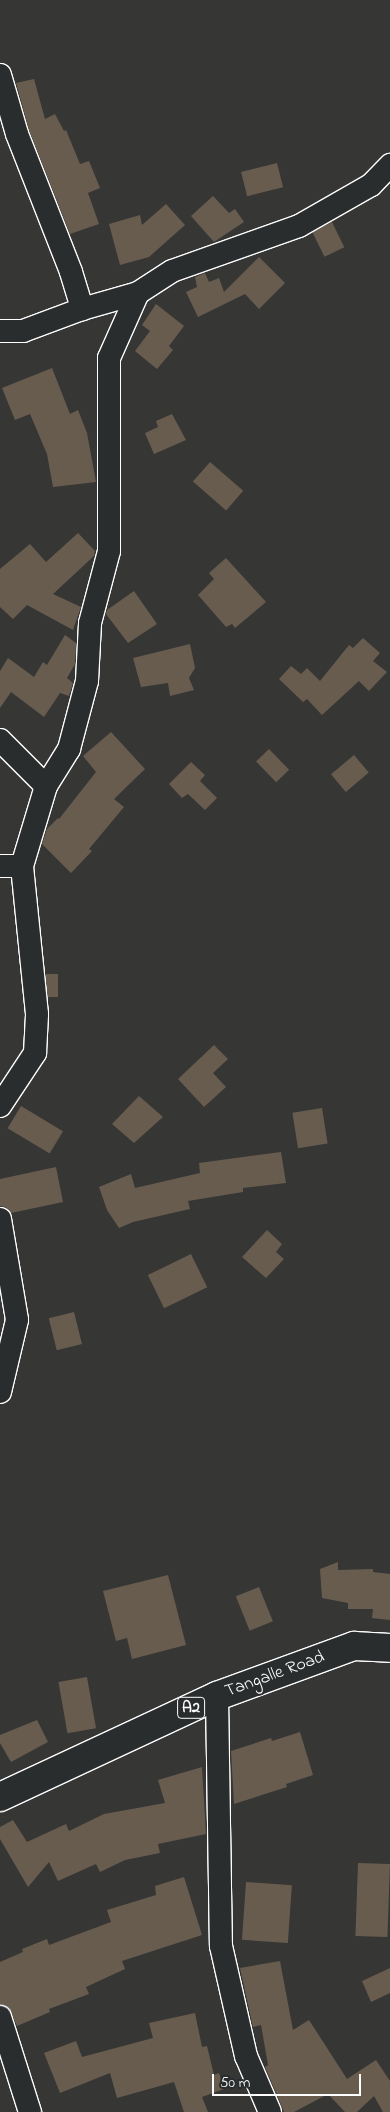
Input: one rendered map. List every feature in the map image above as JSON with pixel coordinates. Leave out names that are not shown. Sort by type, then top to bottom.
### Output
[{"type":"highway","name":"Tangalle Road","points":[[0,1797],[217,1696],[354,1646],[390,1648]]},
{"type":"street","points":[[0,75],[17,134],[71,272],[82,309]]},
{"type":"street","points":[[0,331],[23,331],[82,309],[138,293],[172,271],[299,226],[371,186],[390,165]]},
{"type":"street","points":[[0,1106],[35,1053],[37,1014],[11,866],[46,786],[69,749],[87,681],[90,623],[109,551],[109,358],[138,293]]},
{"type":"street","points":[[0,740],[46,786]]},
{"type":"street","points":[[0,1219],[17,1320],[0,1392]]},
{"type":"street","points":[[217,1696],[221,1946],[246,2056],[270,2112]]},
{"type":"street","points":[[0,2017],[30,2112]]},
{"type":"building","points":[[34,79],[45,119],[55,114],[64,131],[66,130],[80,164],[89,161],[100,188],[88,193],[99,224],[70,234],[29,130],[16,83]]},
{"type":"building","points":[[277,163],[283,187],[247,196],[241,172]]},
{"type":"building","points":[[213,196],[229,213],[235,209],[244,222],[214,242],[191,216]]},
{"type":"building","points":[[166,204],[185,225],[149,257],[120,265],[109,224],[140,215],[142,225]]},
{"type":"building","points":[[332,222],[344,247],[325,257],[312,232]]},
{"type":"building","points":[[259,257],[285,283],[259,309],[245,294],[198,317],[186,292],[197,287],[195,277],[205,273],[209,282],[219,278],[224,292]]},
{"type":"building","points":[[156,304],[184,326],[169,346],[173,350],[157,369],[135,351],[150,331],[142,325]]},
{"type":"building","points":[[52,368],[70,414],[78,410],[87,433],[96,482],[53,487],[47,454],[30,414],[15,420],[2,388]]},
{"type":"building","points":[[172,414],[186,440],[154,454],[145,433],[158,427],[156,421]]},
{"type":"building","points":[[210,462],[243,491],[226,510],[193,482]]},
{"type":"building","points":[[78,533],[95,551],[94,556],[53,594],[81,607],[73,630],[27,605],[13,619],[0,607],[0,569],[30,544],[46,562]]},
{"type":"building","points":[[226,558],[266,602],[235,628],[232,624],[226,627],[198,595],[214,579],[209,573]]},
{"type":"building","points":[[134,591],[157,624],[128,643],[106,614],[107,610]]},
{"type":"building","points":[[65,635],[76,643],[75,664],[67,678],[73,683],[69,696],[60,693],[44,717],[11,692],[0,708],[0,671],[8,658],[34,677],[43,662],[47,665]]},
{"type":"building","points":[[363,638],[380,653],[373,661],[387,672],[369,691],[359,681],[322,715],[307,699],[303,702],[279,679],[291,666],[301,674],[307,668],[320,681],[349,645],[353,648]]},
{"type":"building","points":[[190,644],[195,668],[189,678],[194,690],[170,696],[168,683],[141,687],[133,658]]},
{"type":"building","points":[[111,732],[145,769],[114,799],[124,807],[89,849],[92,851],[71,873],[42,844],[47,829],[59,819],[96,772],[83,756]]},
{"type":"building","points":[[269,749],[289,770],[276,782],[256,762]]},
{"type":"building","points":[[354,755],[369,773],[346,792],[331,774]]},
{"type":"building","points":[[191,762],[205,775],[200,781],[217,798],[205,810],[188,794],[182,798],[169,784]]},
{"type":"building","points":[[46,974],[58,974],[58,997],[46,997]]},
{"type":"building","points":[[214,1045],[228,1059],[213,1073],[226,1087],[204,1107],[178,1079]]},
{"type":"building","points":[[139,1096],[163,1117],[134,1143],[112,1124]]},
{"type":"building","points":[[21,1106],[63,1131],[50,1154],[8,1128]]},
{"type":"building","points":[[322,1108],[328,1144],[298,1148],[292,1113]]},
{"type":"building","points":[[281,1152],[286,1183],[243,1188],[243,1192],[188,1201],[190,1209],[133,1222],[119,1228],[107,1210],[99,1187],[131,1174],[135,1188],[200,1173],[199,1163]]},
{"type":"building","points":[[56,1167],[63,1202],[11,1213],[5,1207],[0,1206],[0,1179]]},
{"type":"building","points":[[267,1230],[282,1244],[276,1252],[284,1259],[266,1278],[242,1257]]},
{"type":"building","points":[[191,1254],[207,1287],[164,1308],[148,1275]]},
{"type":"building","points":[[74,1312],[82,1344],[57,1350],[49,1318]]},
{"type":"building","points":[[338,1562],[338,1570],[373,1569],[373,1572],[390,1574],[390,1620],[372,1618],[373,1609],[348,1609],[348,1603],[322,1598],[320,1569]]},
{"type":"building","points":[[168,1575],[186,1645],[132,1659],[127,1638],[116,1641],[103,1591]]},
{"type":"building","points":[[259,1587],[273,1621],[250,1631],[236,1596]]},
{"type":"building","points":[[87,1677],[96,1728],[67,1733],[58,1682]]},
{"type":"building","points":[[37,1720],[48,1742],[11,1762],[0,1743],[0,1735]]},
{"type":"building","points":[[300,1732],[313,1775],[286,1784],[287,1787],[234,1804],[231,1751],[271,1738],[272,1741]]},
{"type":"building","points":[[202,1767],[206,1834],[158,1844],[160,1853],[125,1860],[100,1872],[96,1864],[58,1881],[49,1862],[28,1887],[0,1839],[0,1827],[13,1820],[27,1842],[66,1824],[69,1831],[104,1814],[165,1803],[158,1780]]},
{"type":"building","points":[[358,1863],[390,1864],[387,1937],[355,1936]]},
{"type":"building","points":[[184,1877],[202,1935],[122,1961],[125,1969],[86,1987],[89,1994],[49,2009],[50,2012],[17,2026],[9,2008],[0,2004],[0,1962],[23,1952],[22,1949],[47,1939],[49,1945],[111,1922],[107,1910],[156,1895],[155,1886]]},
{"type":"building","points":[[246,1882],[292,1885],[288,1943],[242,1940]]},
{"type":"building","points":[[280,1961],[293,2030],[309,2020],[347,2079],[376,2060],[390,2081],[390,2112],[383,2112],[374,2096],[357,2112],[345,2112],[328,2094],[294,2112],[284,2112],[265,2067],[268,2065],[261,2025],[253,2027],[240,1968]]},
{"type":"building","points":[[390,1968],[390,1993],[371,2002],[362,1981]]},
{"type":"building","points":[[195,2013],[202,2047],[207,2046],[214,2075],[219,2073],[224,2089],[202,2097],[208,2112],[184,2112],[174,2082],[117,2098],[110,2073],[60,2093],[44,2053],[76,2041],[82,2057],[153,2038],[149,2023]]}]
